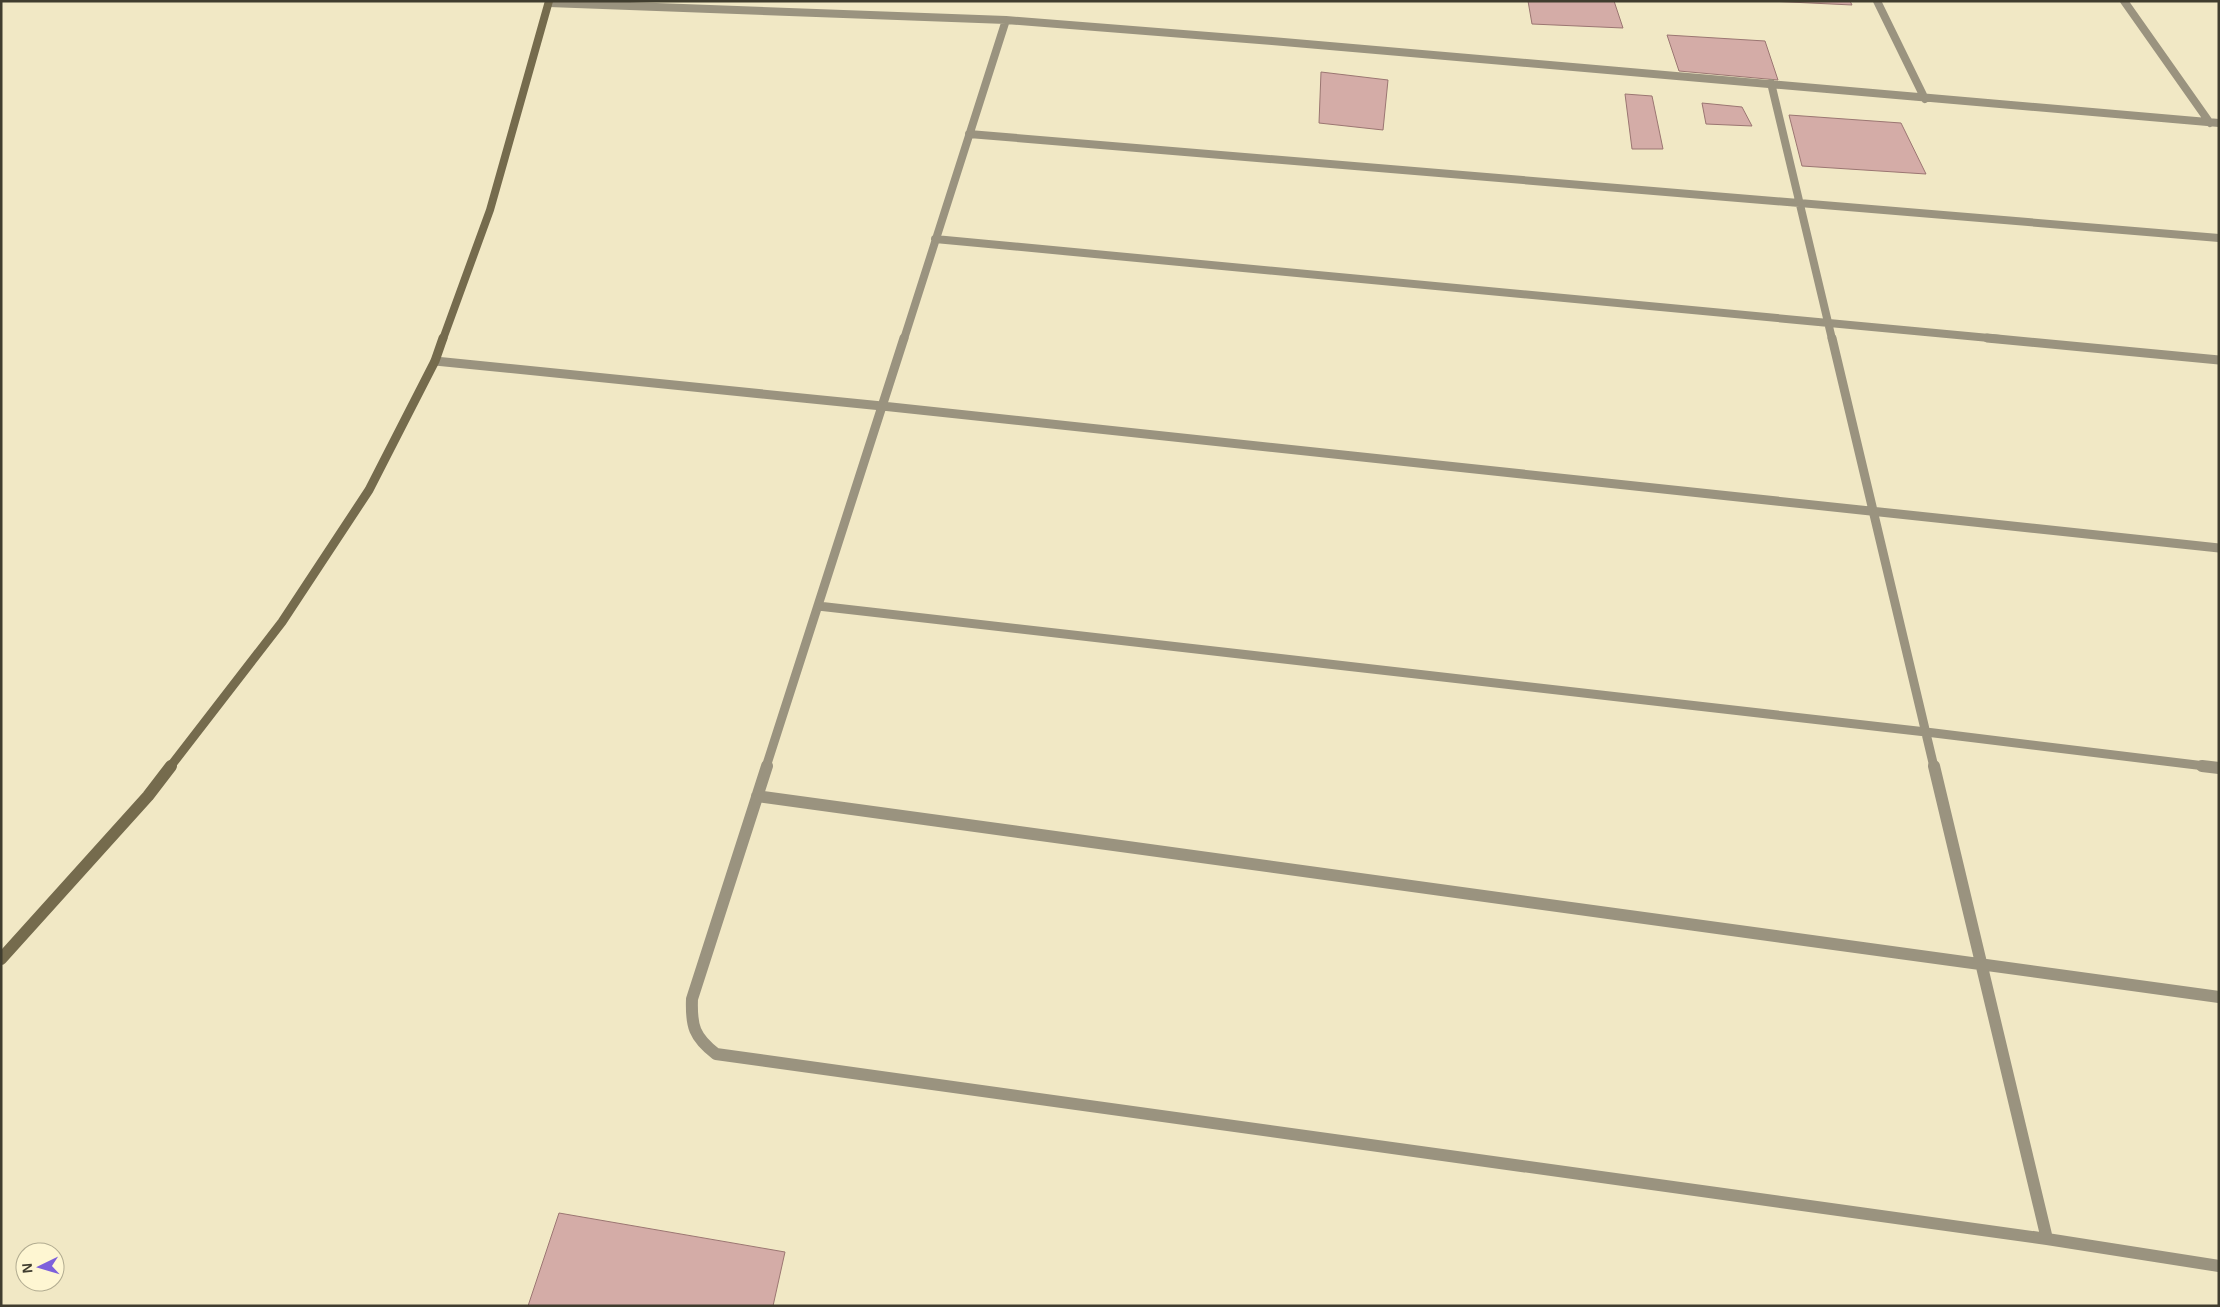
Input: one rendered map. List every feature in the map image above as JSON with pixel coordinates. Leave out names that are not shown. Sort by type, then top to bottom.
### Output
[{"type":"main road","points":[[1,959],[148,796],[282,622],[370,490],[435,361],[490,210],[549,2]]},
{"type":"street","points":[[1877,1],[1925,98]]},
{"type":"street","points":[[2124,1],[2210,123]]},
{"type":"street","points":[[549,2],[1006,20],[2219,123]]},
{"type":"street","points":[[1006,20],[692,999],[691,1023],[700,1043],[716,1054],[2047,1239],[2219,1266]]},
{"type":"street","points":[[1771,84],[2047,1239]]},
{"type":"street","points":[[969,134],[2219,238]]},
{"type":"street","points":[[935,239],[2219,360]]},
{"type":"street","points":[[435,361],[882,406],[2219,548]]},
{"type":"street","points":[[818,606],[1926,732],[2219,768]]},
{"type":"street","points":[[757,796],[2219,997]]},
{"type":"building","points":[[1528,1],[1614,1],[1623,28],[1532,24]]},
{"type":"building","points":[[1769,1],[1850,1],[1852,5]]},
{"type":"building","points":[[1667,35],[1765,41],[1778,80],[1679,71]]},
{"type":"building","points":[[1321,72],[1388,80],[1383,130],[1319,123]]},
{"type":"building","points":[[1625,94],[1652,96],[1663,149],[1632,149]]},
{"type":"building","points":[[1702,103],[1742,107],[1752,126],[1706,124]]},
{"type":"building","points":[[1789,115],[1901,123],[1926,174],[1802,166]]},
{"type":"building","points":[[559,1213],[785,1252],[773,1306],[528,1306]]}]
